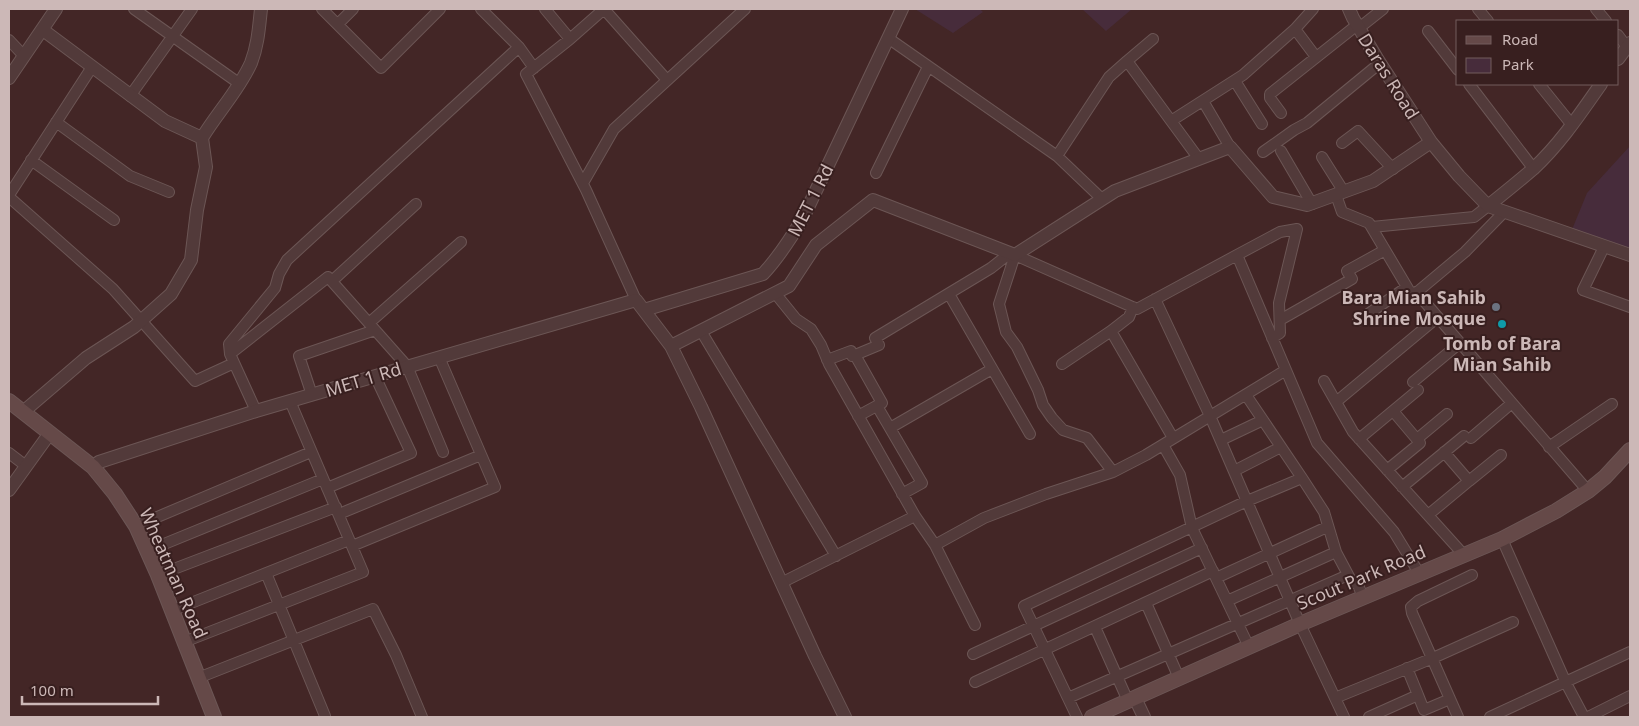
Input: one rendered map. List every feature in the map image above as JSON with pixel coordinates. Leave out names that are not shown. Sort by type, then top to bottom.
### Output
[{"type":"main road","name":"Wheatman Road","points":[[9,401],[93,467],[115,494],[136,526],[158,575],[214,717]]},
{"type":"main road","name":"Scout Park Road","points":[[1092,717],[1300,624],[1502,539],[1556,511],[1588,491],[1605,477],[1630,450]]},
{"type":"street","points":[[9,78],[56,9]]},
{"type":"street","points":[[134,9],[240,84]]},
{"type":"street","points":[[130,96],[192,9]]},
{"type":"street","points":[[23,412],[86,358],[134,327],[171,294],[191,260],[206,167],[202,138],[240,84],[251,63],[258,43],[261,9]]},
{"type":"street","points":[[322,9],[381,68],[440,9]]},
{"type":"street","points":[[338,24],[352,9]]},
{"type":"street","points":[[481,9],[519,46],[534,68]]},
{"type":"street","points":[[545,9],[570,39]]},
{"type":"street","points":[[667,80],[604,9],[526,74],[583,183],[636,300],[671,346],[845,717]]},
{"type":"street","points":[[583,183],[614,129],[745,9]]},
{"type":"street","name":"MET 1 Rd","points":[[644,310],[762,274],[774,263],[803,218],[902,9]]},
{"type":"street","points":[[1171,121],[1235,81],[1295,30],[1314,9]]},
{"type":"street","name":"Daras Road","points":[[1349,9],[1380,63],[1431,142],[1459,176],[1496,210]]},
{"type":"street","points":[[1281,113],[1270,98],[1270,94],[1316,57],[1383,9]]},
{"type":"street","points":[[1478,9],[1487,20]]},
{"type":"street","points":[[1596,9],[1605,20]]},
{"type":"street","points":[[43,30],[165,121],[202,138]]},
{"type":"street","points":[[1295,30],[1316,57]]},
{"type":"street","points":[[1428,31],[1456,67]]},
{"type":"street","points":[[1619,36],[1629,45],[1619,58]]},
{"type":"street","points":[[888,38],[1057,156],[1102,199]]},
{"type":"street","points":[[9,40],[24,56]]},
{"type":"street","points":[[1057,156],[1109,77],[1153,40]]},
{"type":"street","points":[[256,411],[232,358],[229,344],[275,288],[279,274],[287,260],[519,46]]},
{"type":"street","points":[[1127,61],[1199,159]]},
{"type":"street","points":[[1263,152],[1306,123],[1380,63]]},
{"type":"street","points":[[92,67],[9,196],[113,289],[195,381],[232,358],[328,277],[407,366],[443,452]]},
{"type":"street","points":[[876,173],[928,67]]},
{"type":"street","points":[[1235,81],[1262,124]]},
{"type":"street","points":[[1470,85],[1533,168]]},
{"type":"street","points":[[1540,85],[1572,125]]},
{"type":"street","points":[[1322,158],[1340,194],[1342,212],[1369,223],[1410,292],[1417,292],[1465,252],[1496,210],[1572,125],[1600,85]]},
{"type":"street","points":[[1203,102],[1230,147],[1272,197],[1307,205],[1373,181],[1431,142]]},
{"type":"street","points":[[56,122],[130,176],[169,192]]},
{"type":"street","points":[[1342,143],[1358,130],[1393,169]]},
{"type":"street","points":[[855,355],[879,345],[875,338],[1115,191],[1230,147]]},
{"type":"street","points":[[1281,151],[1312,204]]},
{"type":"street","points":[[31,160],[114,220]]},
{"type":"street","points":[[671,346],[789,286],[816,245],[873,200],[1012,254],[1137,309],[1280,232],[1297,229],[1279,303],[1280,333],[1272,338]]},
{"type":"street","points":[[332,281],[416,204]]},
{"type":"street","points":[[1372,227],[1474,217],[1496,210],[1630,254]]},
{"type":"street","points":[[312,395],[299,356],[372,326],[461,242]]},
{"type":"street","points":[[1604,247],[1583,290],[1630,307]]},
{"type":"street","points":[[1280,320],[1352,279],[1347,271],[1385,250]]},
{"type":"street","points":[[1012,254],[999,304],[1006,332],[1025,363],[1038,390],[1043,406],[1052,418],[1063,430],[1087,438],[1113,472]]},
{"type":"street","points":[[1237,254],[1317,443],[1394,532],[1419,573]]},
{"type":"street","points":[[1358,322],[1407,287]]},
{"type":"street","points":[[1417,292],[1588,491]]},
{"type":"street","points":[[775,294],[796,319],[811,329],[821,345],[902,494],[935,545],[975,625]]},
{"type":"street","points":[[949,294],[1030,434]]},
{"type":"street","points":[[1155,299],[1221,440],[1300,624],[1344,717]]},
{"type":"street","name":"MET 1 Rd","points":[[93,467],[99,462],[256,411],[636,300]]},
{"type":"street","points":[[1062,364],[1130,317],[1133,307]]},
{"type":"street","points":[[1336,402],[1438,317]]},
{"type":"street","points":[[701,331],[836,556]]},
{"type":"street","points":[[1111,331],[1173,438]]},
{"type":"street","points":[[1359,439],[1393,411],[1460,343]]},
{"type":"street","points":[[828,360],[851,350],[852,356],[855,355],[882,403],[858,416]]},
{"type":"street","points":[[171,611],[496,487],[439,357]]},
{"type":"street","points":[[890,428],[992,369]]},
{"type":"street","points":[[935,545],[984,518],[1046,494],[1113,472],[1162,445],[1286,370]]},
{"type":"street","points":[[147,551],[325,483],[411,453],[375,376]]},
{"type":"street","points":[[1324,382],[1359,439],[1463,554]]},
{"type":"street","points":[[1246,395],[1324,512],[1336,552],[1352,582],[1358,585],[1363,597]]},
{"type":"street","points":[[184,642],[363,572],[290,401]]},
{"type":"street","points":[[1402,487],[1444,452],[1512,404]]},
{"type":"street","points":[[1549,447],[1612,404]]},
{"type":"street","points":[[877,406],[922,483],[902,494]]},
{"type":"street","points":[[1387,470],[1420,443],[1393,411]]},
{"type":"street","points":[[1417,439],[1447,414]]},
{"type":"street","points":[[1221,440],[1263,420]]},
{"type":"street","points":[[9,490],[50,434]]},
{"type":"street","points":[[1162,445],[1180,475],[1192,528],[1249,647]]},
{"type":"street","points":[[1234,471],[1281,447]]},
{"type":"street","points":[[136,526],[312,452]]},
{"type":"street","points":[[1444,452],[1469,481]]},
{"type":"street","points":[[9,453],[26,466]]},
{"type":"street","points":[[158,575],[337,511],[481,455]]},
{"type":"street","points":[[1428,515],[1501,455]]},
{"type":"street","points":[[1076,717],[1024,606],[1302,478]]},
{"type":"street","points":[[781,584],[915,516]]},
{"type":"street","points":[[975,682],[1146,603],[1270,553],[1327,527]]},
{"type":"street","points":[[1502,539],[1566,683],[1584,717]]},
{"type":"street","points":[[973,654],[1202,548]]},
{"type":"street","points":[[1227,601],[1336,552]]},
{"type":"street","points":[[266,574],[326,716]]},
{"type":"street","points":[[1068,698],[1348,575]]},
{"type":"street","points":[[1458,717],[1411,608],[1418,600],[1472,576]]},
{"type":"street","points":[[1146,603],[1179,678]]},
{"type":"street","points":[[198,678],[374,609],[422,717]]},
{"type":"street","points":[[1335,698],[1433,658],[1513,622]]},
{"type":"street","points":[[1095,627],[1117,677],[1144,717]]},
{"type":"street","points":[[1490,717],[1630,652]]},
{"type":"street","points":[[1407,668],[1423,709],[1425,710],[1450,699]]},
{"type":"street","points":[[1369,717],[1418,695]]},
{"type":"street","points":[[1588,717],[1630,696]]},
{"type":"green space","points":[[915,9],[980,9],[983,12],[953,33]]},
{"type":"green space","points":[[1082,9],[1132,9],[1106,31]]},
{"type":"green space","points":[[1630,146],[1630,251],[1571,232],[1587,193]]},
{"type":"place","name":"Bara Mian Sahib Shrine Mosque","points":[[1496,307]]},
{"type":"place","name":"Tomb of Bara Mian Sahib","points":[[1502,324]]}]
